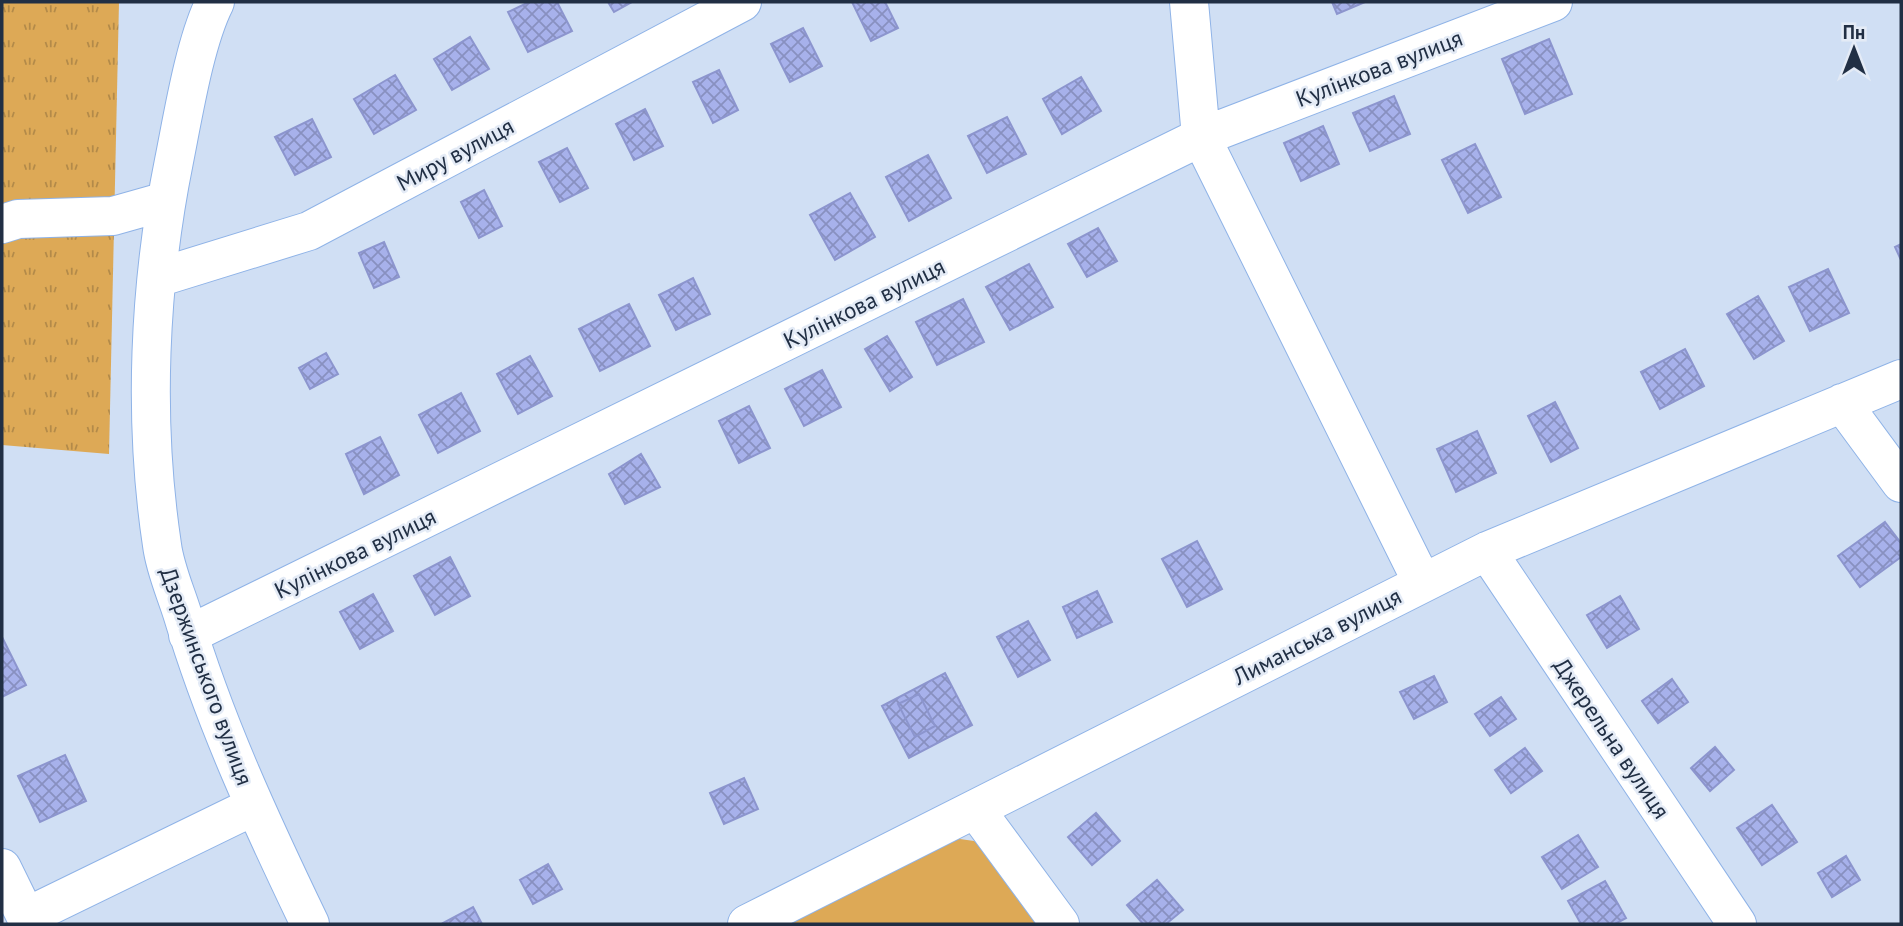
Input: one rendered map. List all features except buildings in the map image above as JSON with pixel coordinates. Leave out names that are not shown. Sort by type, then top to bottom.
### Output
[{"type":"street","name":"Дзержинського вулиця","points":[[215,2],[185,107],[166,201],[157,278],[152,419],[162,547],[188,635],[217,717],[254,806],[310,924]]},
{"type":"street","name":"Миру вулиця","points":[[157,278],[309,231],[742,2]]},
{"type":"street","points":[[1189,2],[1201,137],[1422,582]]},
{"type":"street","name":"Кулінкова вулиця","points":[[188,635],[1201,137],[1553,2]]},
{"type":"street","points":[[2,223],[18,219],[113,216],[166,201]]},
{"type":"street","name":"Лиманська вулиця","points":[[747,924],[1487,551],[1901,379]]},
{"type":"street","points":[[1842,403],[1901,483]]},
{"type":"street","name":"Джерельна вулиця","points":[[1487,551],[1737,924]]},
{"type":"street","points":[[2,868],[26,917],[254,806]]},
{"type":"street","points":[[976,810],[1060,924]]},
{"type":"green space","points":[[2,2],[119,2],[109,454],[2,445]]},
{"type":"green space","points":[[953,838],[974,841],[994,852],[1046,924],[772,924]]}]
